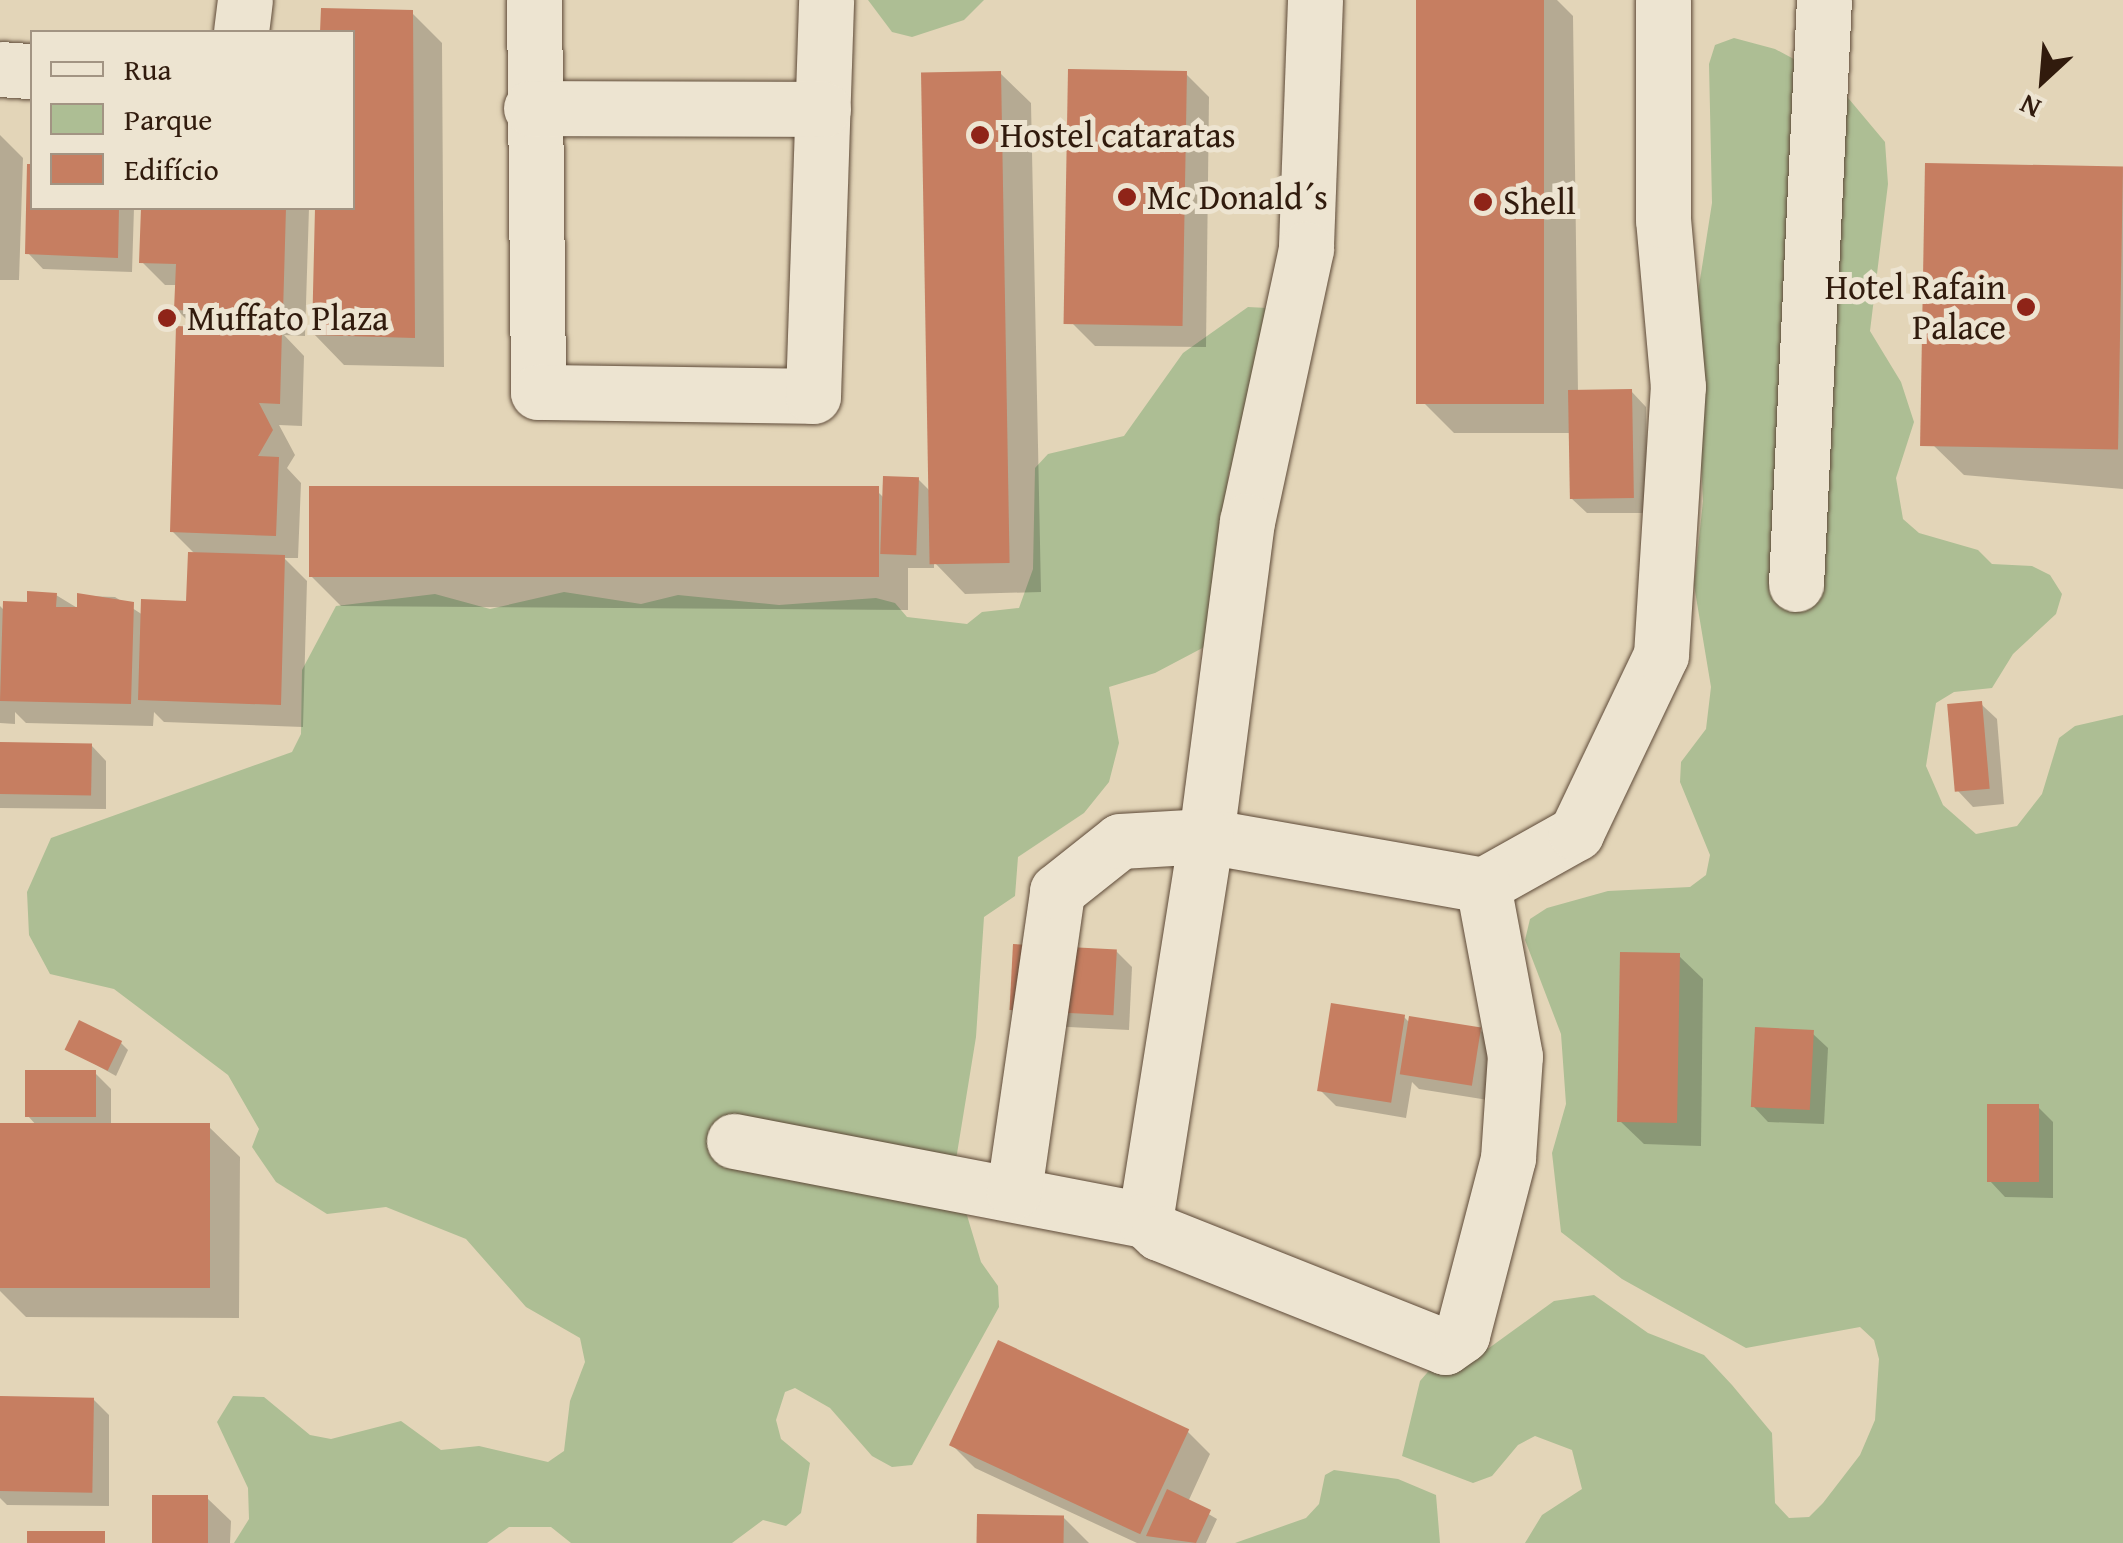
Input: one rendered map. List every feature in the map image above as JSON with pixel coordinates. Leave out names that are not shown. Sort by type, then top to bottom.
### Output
[{"type":"lane","points":[[241,30],[246,0]]},
{"type":"lane","points":[[534,0],[531,108],[538,392],[813,396],[826,0]]},
{"type":"lane","points":[[1145,1220],[1206,836],[1247,521],[1306,249],[1315,0]]},
{"type":"lane","points":[[1014,1190],[1057,891],[1120,842],[1206,836],[1483,885],[1576,833],[1661,655],[1678,388],[1664,220],[1663,0]]},
{"type":"lane","points":[[1796,584],[1824,0]]},
{"type":"lane","points":[[0,69],[30,71]]},
{"type":"lane","points":[[531,108],[822,109]]},
{"type":"lane","points":[[734,1141],[1014,1190],[1145,1220],[1159,1233],[1445,1347],[1462,1335],[1508,1158],[1515,1056],[1483,885]]},
{"type":"green space","points":[[868,0],[984,0],[964,20],[912,37],[892,32]]},
{"type":"green space","points":[[1734,38],[1775,49],[1833,80],[1885,142],[1888,184],[1870,331],[1901,382],[1914,422],[1896,478],[1903,519],[1919,533],[1978,550],[1992,564],[2032,566],[2050,575],[2062,594],[2056,614],[2013,654],[1992,688],[1954,692],[1936,703],[1926,766],[1943,805],[1976,834],[2017,826],[2042,794],[2059,738],[2075,726],[2123,715],[2123,1543],[1525,1543],[1542,1515],[1582,1489],[1572,1450],[1535,1436],[1518,1445],[1492,1476],[1473,1483],[1402,1456],[1420,1381],[1433,1366],[1489,1348],[1554,1301],[1594,1295],[1648,1333],[1704,1355],[1732,1385],[1772,1433],[1775,1503],[1789,1518],[1809,1517],[1823,1503],[1860,1455],[1875,1420],[1879,1359],[1874,1340],[1860,1327],[1746,1348],[1622,1279],[1561,1232],[1552,1153],[1566,1104],[1561,1034],[1525,940],[1530,919],[1547,908],[1608,891],[1690,887],[1706,875],[1710,855],[1680,782],[1681,762],[1706,729],[1711,687],[1694,585],[1703,501],[1694,318],[1712,203],[1709,64],[1715,45]]},
{"type":"green space","points":[[1248,307],[1267,308],[1245,456],[1229,471],[1210,644],[1155,673],[1109,687],[1119,743],[1109,782],[1084,813],[1018,857],[1015,896],[984,917],[976,1037],[954,1172],[981,1262],[998,1286],[999,1307],[912,1465],[892,1467],[872,1456],[830,1408],[795,1388],[785,1392],[776,1420],[781,1439],[810,1463],[801,1513],[786,1526],[763,1520],[732,1543],[571,1543],[551,1527],[509,1527],[487,1543],[234,1543],[249,1519],[248,1488],[217,1422],[233,1396],[264,1397],[310,1435],[331,1439],[401,1421],[441,1450],[479,1446],[548,1462],[564,1451],[570,1401],[585,1362],[580,1338],[526,1307],[466,1239],[386,1207],[327,1214],[276,1182],[252,1147],[259,1129],[228,1075],[114,989],[50,974],[29,935],[27,892],[51,838],[292,752],[301,734],[302,670],[336,606],[435,594],[490,609],[564,592],[641,604],[678,595],[779,605],[876,598],[895,603],[907,617],[967,624],[982,612],[1019,608],[1033,569],[1035,468],[1048,454],[1124,436],[1183,353]]},
{"type":"green space","points":[[1334,1470],[1398,1479],[1436,1495],[1440,1543],[1235,1543],[1306,1518],[1319,1504],[1325,1475]]},
{"type":"building","name":"Shell","points":[[1416,0],[1544,0],[1544,404],[1416,404]]},
{"type":"building","points":[[321,8],[413,10],[415,338],[312,335],[315,210],[355,210],[355,30],[320,30]]},
{"type":"building","name":"Mc Donald´s","points":[[1068,69],[1187,71],[1183,326],[1064,324]]},
{"type":"building","points":[[1001,71],[1010,563],[930,564],[921,72]]},
{"type":"building","name":"Hotel Rafain Palace","points":[[1925,163],[2123,166],[2118,449],[1920,446]]},
{"type":"building","points":[[27,164],[30,210],[119,210],[118,258],[25,254]]},
{"type":"building","points":[[141,210],[286,210],[283,313],[174,310],[176,264],[139,263]]},
{"type":"building","points":[[176,326],[282,330],[280,404],[259,403],[273,430],[258,456],[279,457],[276,536],[170,532]]},
{"type":"building","points":[[1632,389],[1634,498],[1570,499],[1568,390]]},
{"type":"building","points":[[883,476],[919,477],[916,555],[880,554]]},
{"type":"building","points":[[309,486],[879,486],[879,577],[309,577]]},
{"type":"building","points":[[188,552],[285,555],[281,705],[138,700],[141,599],[186,601]]},
{"type":"building","points":[[27,591],[57,593],[56,607],[77,607],[77,593],[134,602],[131,704],[0,701],[3,601],[27,602]]},
{"type":"building","points":[[1982,701],[1990,789],[1955,792],[1947,704]]},
{"type":"building","points":[[0,742],[92,744],[91,796],[0,794]]},
{"type":"building","points":[[1013,944],[1117,949],[1113,1015],[1010,1010]]},
{"type":"building","points":[[1620,952],[1680,953],[1677,1123],[1617,1122]]},
{"type":"building","points":[[1331,1003],[1405,1015],[1391,1103],[1317,1091]]},
{"type":"building","points":[[1409,1016],[1481,1027],[1472,1086],[1400,1074]]},
{"type":"building","points":[[79,1020],[122,1041],[108,1071],[65,1050]]},
{"type":"building","points":[[1755,1027],[1814,1030],[1810,1110],[1751,1107]]},
{"type":"building","points":[[25,1070],[96,1070],[96,1117],[25,1117]]},
{"type":"building","points":[[1987,1104],[2039,1104],[2039,1182],[1987,1182]]},
{"type":"building","points":[[0,1123],[210,1123],[210,1288],[0,1288]]},
{"type":"building","points":[[998,1340],[1189,1429],[1140,1534],[949,1445]]},
{"type":"building","points":[[0,1396],[94,1398],[92,1493],[0,1491]]},
{"type":"building","points":[[1167,1489],[1211,1510],[1196,1543],[1146,1536]]},
{"type":"building","points":[[152,1495],[208,1495],[208,1543],[152,1543]]},
{"type":"building","points":[[977,1514],[1064,1516],[1064,1543],[976,1543]]},
{"type":"building","points":[[27,1531],[105,1531],[105,1543],[27,1543]]},
{"type":"place","name":"Hostel cataratas","points":[[980,135]]},
{"type":"place","name":"Mc Donald´s","points":[[1127,197]]},
{"type":"place","name":"Shell","points":[[1483,202]]},
{"type":"place","name":"Hotel Rafain Palace","points":[[2026,307]]},
{"type":"place","name":"Muffato Plaza","points":[[167,318]]}]
